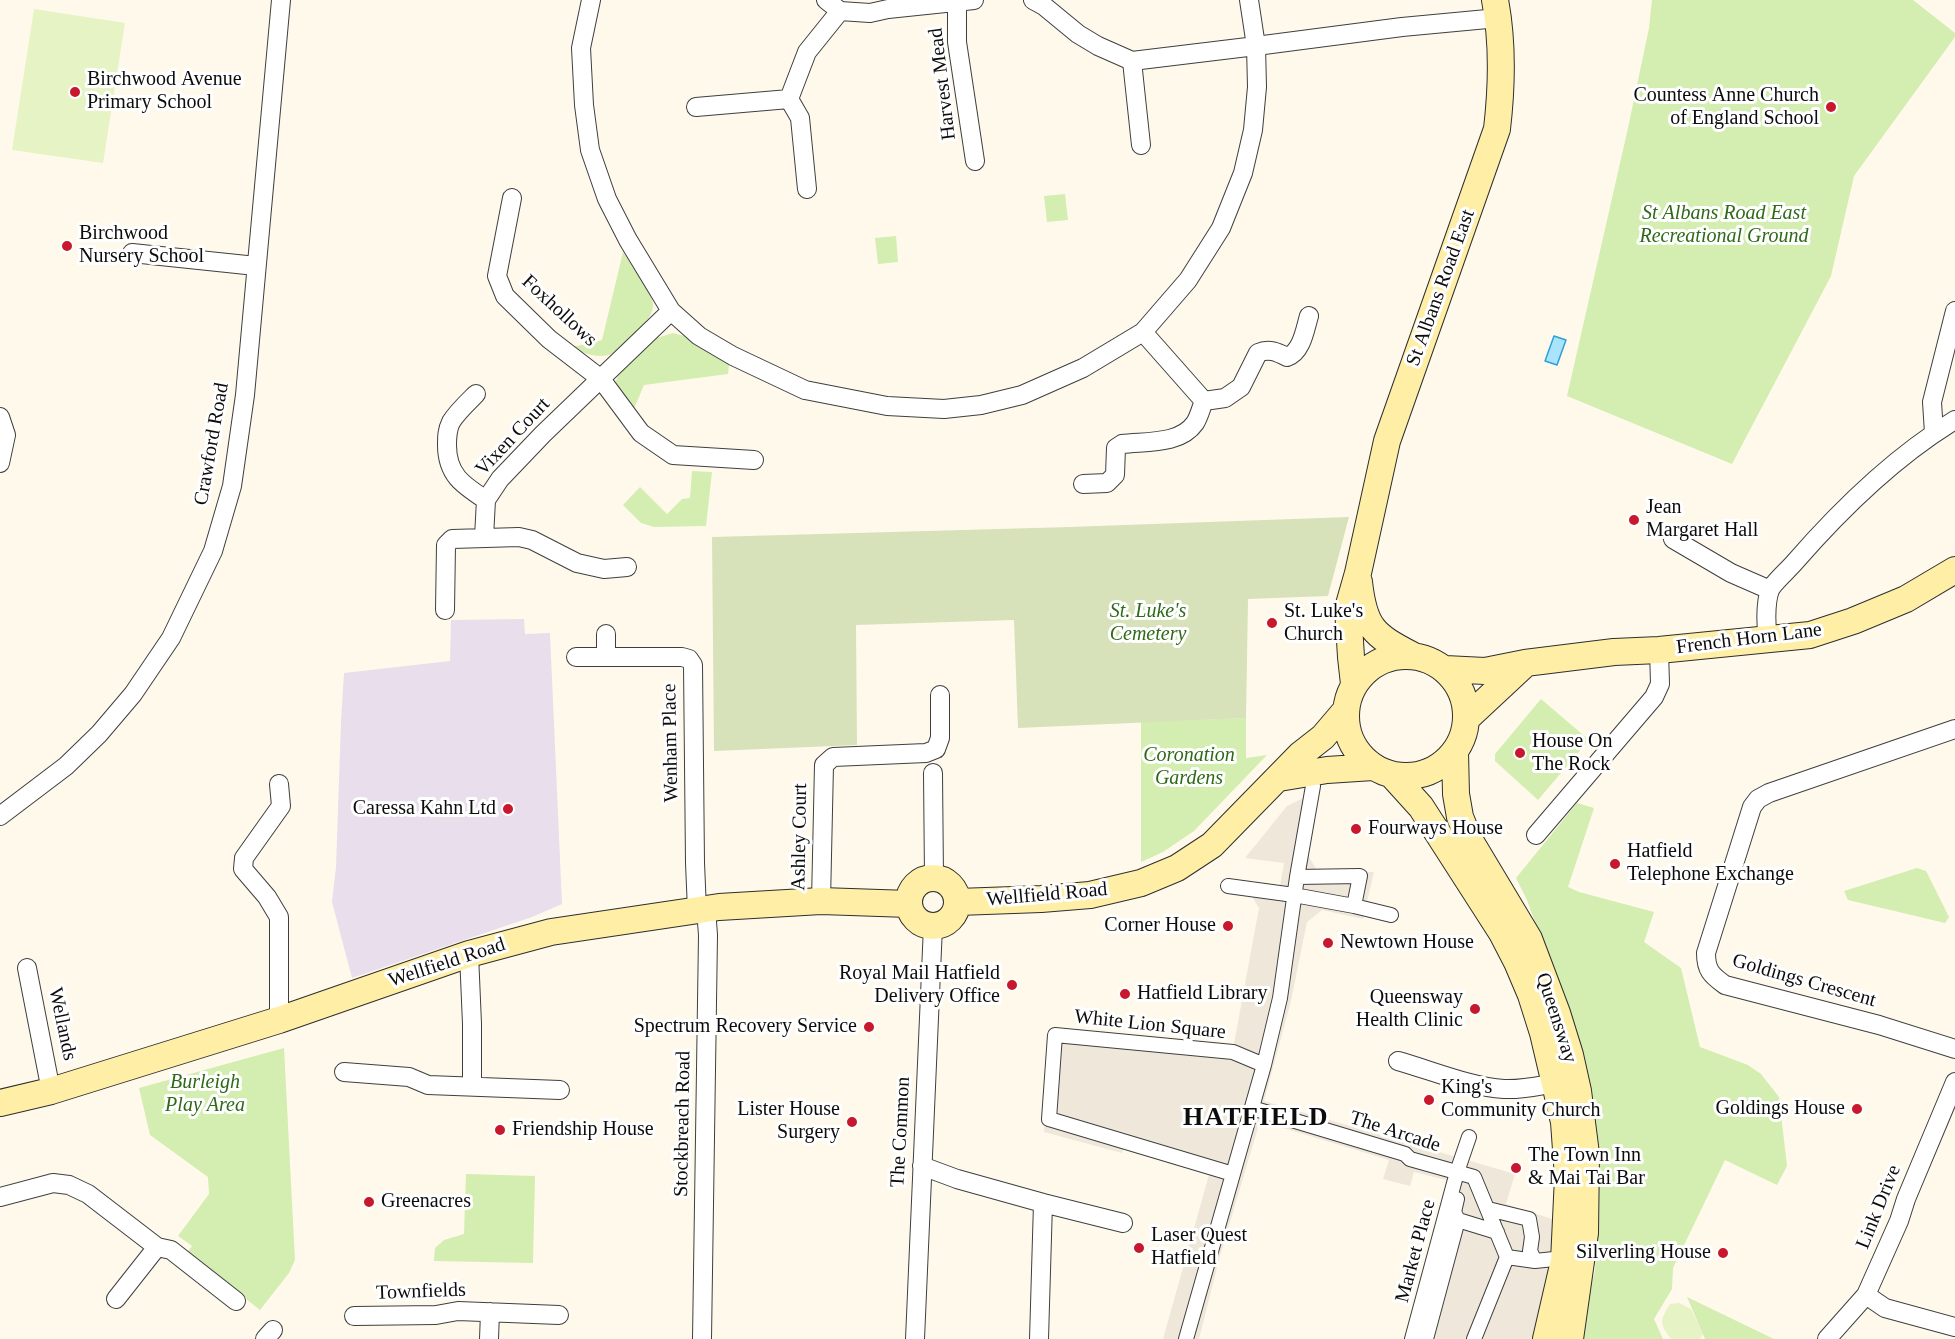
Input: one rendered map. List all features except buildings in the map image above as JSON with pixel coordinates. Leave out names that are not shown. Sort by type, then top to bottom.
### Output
[{"type":"main road","name":"St Albans Road East","points":[[1354,684],[1348,608],[1387,441],[1497,129],[1501,73],[1497,9]]},
{"type":"main road","name":"French Horn Lane","points":[[1445,669],[1485,671],[1525,663],[1614,652],[1659,650],[1810,635],[1853,621],[1906,599],[1955,570]]},
{"type":"main road","name":"St Albans Road East","points":[[1358,573],[1362,608],[1372,629],[1390,644],[1412,655]]},
{"type":"main road","name":"French Horn Lane","points":[[1906,599],[1920,599],[1955,584]]},
{"type":"main road","points":[[1279,778],[1326,770],[1382,771],[1404,776],[1425,773],[1440,766],[1455,752],[1462,739],[1466,719],[1460,689],[1445,669],[1432,661],[1412,655],[1401,655],[1368,668],[1354,684],[1346,710],[1347,728],[1354,747],[1382,771]]},
{"type":"main road","points":[[1466,719],[1525,663]]},
{"type":"main road","name":"Wellfield Road","points":[[958,902],[1090,895],[1141,883],[1177,868],[1212,845],[1300,755],[1323,737],[1346,710]]},
{"type":"main road","name":"Queensway","points":[[1455,752],[1456,794],[1460,817],[1469,839],[1529,939],[1557,1012],[1578,1091],[1586,1154],[1585,1233],[1570,1339]]},
{"type":"main road","name":"Queensway","points":[[1382,771],[1421,807],[1502,933],[1531,995],[1543,1033],[1564,1122],[1568,1177],[1564,1261],[1546,1339]]},
{"type":"main road","points":[[933,926],[921,923],[913,916],[909,903],[912,890],[924,880],[934,878]]},
{"type":"main road","name":"Wellfield Road","points":[[933,926],[946,923],[955,914],[958,902],[956,892],[945,881],[934,878]]},
{"type":"main road","name":"Wellfield Road","points":[[0,1103],[51,1091],[279,1020],[469,954],[551,932],[719,907],[821,901],[909,903]]},
{"type":"street","name":"Crawford Road","points":[[0,816],[66,766],[99,734],[133,694],[171,638],[213,552],[232,486],[245,395],[281,0]]},
{"type":"street","points":[[591,0],[581,48],[584,105],[590,150],[608,199],[628,240],[671,311],[699,336],[733,356],[806,390],[887,406],[944,409],[981,405],[1022,395],[1083,368],[1143,332],[1188,280],[1221,228],[1243,173],[1253,130],[1257,87],[1256,46],[1249,0]]},
{"type":"street","points":[[1033,0],[1044,6],[1078,34],[1132,61],[1402,27],[1497,9]]},
{"type":"street","points":[[789,99],[807,52],[833,6],[870,13],[917,5],[966,1]]},
{"type":"street","name":"Harvest Mead","points":[[966,1],[957,42],[975,161]]},
{"type":"street","points":[[1132,61],[1141,145]]},
{"type":"street","points":[[696,107],[789,99]]},
{"type":"street","points":[[789,99],[800,118],[807,189]]},
{"type":"street","name":"Foxhollows","points":[[512,198],[497,276],[505,296],[549,339],[601,379],[641,434],[673,455],[753,460]]},
{"type":"street","points":[[132,253],[256,266]]},
{"type":"street","points":[[601,379],[671,311]]},
{"type":"street","points":[[1934,433],[1932,402],[1955,311]]},
{"type":"street","points":[[1204,401],[1225,398],[1241,387],[1257,353],[1271,350],[1287,357],[1292,355],[1298,349],[1309,316]]},
{"type":"street","points":[[1143,332],[1204,401]]},
{"type":"street","name":"Vixen Court","points":[[484,537],[486,500],[500,479],[601,379]]},
{"type":"street","points":[[476,394],[452,420],[447,432],[447,454],[451,469],[466,487],[486,500]]},
{"type":"street","points":[[1083,484],[1107,483],[1115,475],[1116,448],[1122,444],[1176,438],[1187,433],[1196,422],[1204,401]]},
{"type":"street","points":[[0,417],[6,435],[0,463]]},
{"type":"street","points":[[1768,640],[1766,626],[1770,590],[1820,533],[1882,474],[1934,433],[1955,420]]},
{"type":"street","points":[[445,610],[446,545],[452,539],[519,537],[532,540],[577,563],[604,569],[627,567]]},
{"type":"street","points":[[1673,539],[1731,573],[1770,590]]},
{"type":"street","points":[[606,634],[606,656]]},
{"type":"street","name":"French Horn Lane","points":[[1536,835],[1654,697],[1660,684],[1659,650]]},
{"type":"street","name":"Wenham Place","points":[[576,657],[682,657],[689,659],[693,665],[695,863],[702,910]]},
{"type":"street","name":"Ashley Court","points":[[821,901],[824,765],[833,757],[926,753],[936,749],[940,738],[940,695]]},
{"type":"street","name":"Goldings Crescent","points":[[1955,729],[1769,793],[1758,799],[1752,807],[1730,872],[1706,953],[1706,963],[1710,975],[1725,985],[1879,1025],[1955,1049]]},
{"type":"street","points":[[933,773],[934,878]]},
{"type":"street","points":[[279,784],[281,806],[244,858],[243,869],[267,897],[279,916],[279,1020]]},
{"type":"street","points":[[1186,1339],[1264,1065],[1280,998],[1312,786]]},
{"type":"street","points":[[1297,877],[1360,876],[1354,906]]},
{"type":"street","points":[[1228,886],[1294,895],[1391,915]]},
{"type":"street","name":"Stockbreach Road","points":[[702,910],[708,935],[702,1339]]},
{"type":"street","name":"The Common","points":[[915,1339],[933,926]]},
{"type":"street","points":[[469,954],[472,1085]]},
{"type":"street","name":"Wellands","points":[[27,968],[51,1091]]},
{"type":"street","name":"White Lion Square","points":[[1233,1174],[1049,1119],[1055,1035],[1233,1052],[1264,1065]]},
{"type":"street","points":[[1398,1061],[1501,1089],[1519,1089],[1555,1083]]},
{"type":"street","points":[[344,1072],[409,1077],[428,1085],[560,1090]]},
{"type":"street","name":"Link Drive","points":[[1827,1339],[1866,1295],[1899,1221],[1955,1082]]},
{"type":"street","name":"The Arcade","points":[[1252,1108],[1405,1154],[1410,1159],[1459,1172]]},
{"type":"street","points":[[1421,1304],[1428,1305],[1437,1286],[1458,1220],[1454,1206],[1459,1188],[1459,1172],[1469,1137]]},
{"type":"street","points":[[922,1166],[957,1179],[1123,1223]]},
{"type":"street","points":[[1459,1172],[1474,1177],[1507,1257],[1474,1339]]},
{"type":"street","name":"Market Place","points":[[1413,1339],[1433,1259],[1459,1172]]},
{"type":"street","points":[[0,1197],[53,1184],[69,1185],[88,1194],[157,1246],[171,1250],[236,1301]]},
{"type":"street","points":[[1039,1339],[1043,1203]]},
{"type":"street","points":[[1488,1209],[1529,1219],[1532,1237],[1530,1251],[1535,1261]]},
{"type":"street","points":[[1458,1220],[1497,1232]]},
{"type":"street","points":[[116,1299],[157,1246]]},
{"type":"street","points":[[1507,1257],[1535,1261],[1554,1259]]},
{"type":"street","points":[[1426,1339],[1441,1261],[1433,1259]]},
{"type":"street","points":[[1866,1295],[1885,1308],[1955,1327]]},
{"type":"street","name":"Townfields","points":[[354,1316],[436,1315],[458,1311],[559,1315]]},
{"type":"street","name":"Townfields","points":[[489,1339],[490,1312]]},
{"type":"shaded area","points":[[524,619],[525,634],[550,633],[562,904],[532,917],[352,978],[332,902],[336,867],[344,673],[450,661],[451,620]]},
{"type":"shaded area","points":[[1311,794],[1319,798],[1305,851],[1317,870],[1374,872],[1363,919],[1322,910],[1307,922],[1291,1001],[1264,1101],[1515,1174],[1506,1204],[1555,1220],[1554,1259],[1534,1339],[1407,1339],[1450,1181],[1414,1172],[1410,1186],[1383,1179],[1389,1160],[1260,1121],[1220,1256],[1199,1339],[1163,1339],[1210,1171],[1124,1146],[1122,1153],[1044,1132],[1051,1031],[1233,1049],[1259,908],[1239,882],[1280,886],[1284,863],[1245,858],[1287,806]]},
{"type":"green space","name":"St Albans Road East Recreational Ground","points":[[1652,0],[1913,0],[1955,33],[1955,37],[1854,176],[1831,276],[1732,464],[1567,396],[1628,128],[1649,28]]},
{"type":"green space","points":[[34,9],[125,23],[103,163],[12,150]]},
{"type":"green space","points":[[1065,194],[1068,220],[1047,222],[1044,196]]},
{"type":"green space","points":[[896,236],[898,262],[878,264],[875,238]]},
{"type":"green space","points":[[623,252],[652,299],[652,313],[637,332],[613,353],[595,356],[573,347],[602,340]]},
{"type":"green space","points":[[673,333],[684,336],[729,365],[728,374],[644,385],[633,411],[615,383],[620,371],[657,338]]},
{"type":"green space","points":[[692,471],[712,472],[706,526],[654,527],[641,523],[623,505],[640,487],[667,514],[682,499],[690,498]]},
{"type":"green space","name":"St. Luke's Cemetery","points":[[1349,517],[1328,596],[1248,599],[1246,718],[1018,728],[1014,620],[856,625],[857,745],[714,751],[712,537]]},
{"type":"green space","points":[[1541,699],[1589,740],[1538,800],[1495,761],[1495,754]]},
{"type":"green space","name":"Coronation Gardens","points":[[1246,718],[1246,758],[1267,755],[1194,831],[1163,852],[1141,862],[1141,722]]},
{"type":"green space","points":[[1577,803],[1594,808],[1568,887],[1654,912],[1644,942],[1681,968],[1700,1047],[1748,1065],[1761,1074],[1779,1097],[1787,1166],[1777,1185],[1725,1160],[1673,1268],[1672,1289],[1654,1319],[1663,1339],[1582,1339],[1586,1304],[1595,1271],[1597,1234],[1565,1004],[1527,900],[1516,878]]},
{"type":"green space","points":[[1917,868],[1926,871],[1949,917],[1945,923],[1848,900],[1844,891]]},
{"type":"green space","name":"Burleigh Play Area","points":[[284,1048],[295,1260],[289,1273],[260,1310],[187,1253],[192,1246],[178,1236],[209,1194],[208,1177],[150,1135],[139,1088]]},
{"type":"green space","points":[[466,1174],[535,1176],[533,1263],[434,1261],[435,1248],[444,1240],[464,1234]]},
{"type":"green space","points":[[1687,1297],[1774,1339],[1705,1339]]},
{"type":"green space","points":[[1679,1303],[1691,1309],[1703,1334],[1700,1339],[1671,1339],[1664,1329],[1662,1321],[1667,1309],[1670,1304]]},
{"type":"water","points":[[1554,336],[1566,340],[1557,365],[1545,361]]},
{"type":"place","name":"Birchwood Avenue Primary School","points":[[75,92]]},
{"type":"place","name":"Countess Anne Church of England School","points":[[1831,107]]},
{"type":"place","name":"Birchwood Nursery School","points":[[67,246]]},
{"type":"place","name":"Jean Margaret Hall","points":[[1634,520]]},
{"type":"place","name":"St. Luke's Church","points":[[1272,623]]},
{"type":"place","name":"House On The Rock","points":[[1520,753]]},
{"type":"place","name":"Caressa Kahn Ltd","points":[[508,809]]},
{"type":"place","name":"Fourways House","points":[[1356,829]]},
{"type":"place","name":"Hatfield Telephone Exchange","points":[[1615,864]]},
{"type":"place","name":"Corner House","points":[[1228,926]]},
{"type":"place","name":"Newtown House","points":[[1328,943]]},
{"type":"place","name":"Royal Mail Hatfield Delivery Office","points":[[1012,985]]},
{"type":"place","name":"Hatfield Library","points":[[1125,994]]},
{"type":"place","name":"Queensway Health Clinic","points":[[1475,1009]]},
{"type":"place","name":"Spectrum Recovery Service","points":[[869,1027]]},
{"type":"place","name":"King's Community Church","points":[[1429,1100]]},
{"type":"place","name":"Goldings House","points":[[1857,1109]]},
{"type":"place","name":"Lister House Surgery","points":[[852,1122]]},
{"type":"place","name":"Friendship House","points":[[500,1130]]},
{"type":"place","name":"The Town Inn & Mai Tai Bar","points":[[1516,1168]]},
{"type":"place","name":"Greenacres","points":[[369,1202]]},
{"type":"place","name":"Laser Quest Hatfield","points":[[1139,1248]]},
{"type":"place","name":"Silverling House","points":[[1723,1253]]},
{"type":"district","name":"HATFIELD","points":[[1256,1118]]}]
